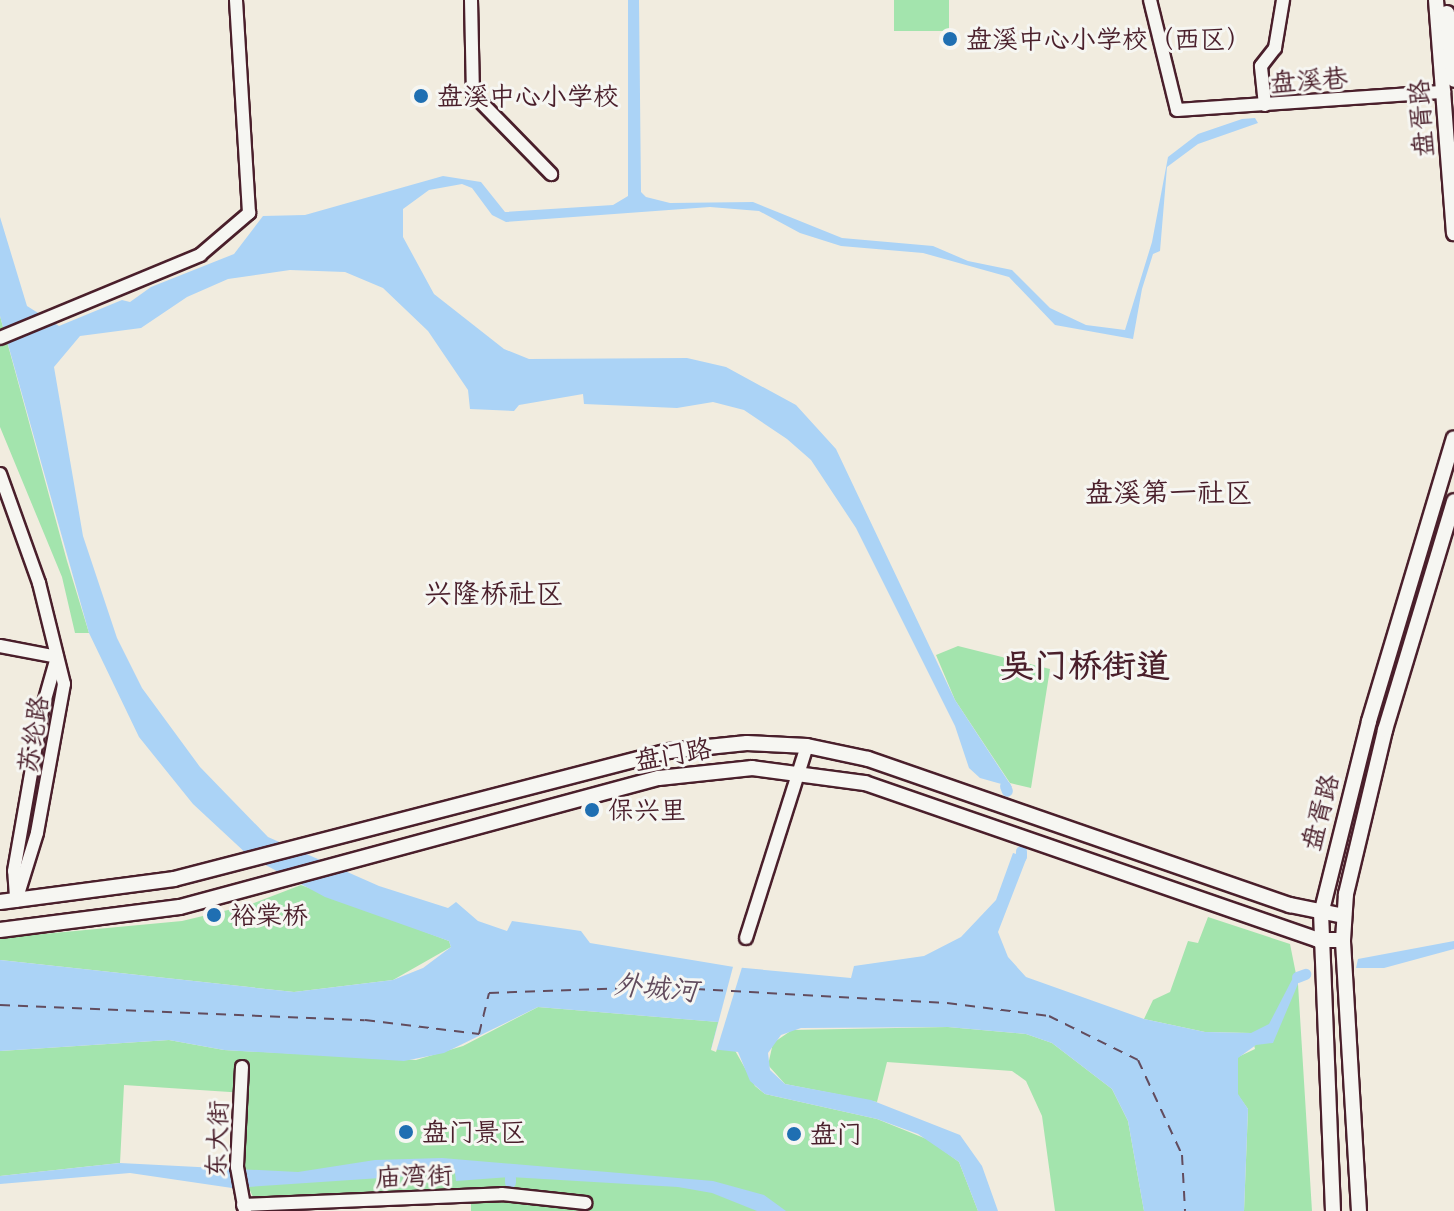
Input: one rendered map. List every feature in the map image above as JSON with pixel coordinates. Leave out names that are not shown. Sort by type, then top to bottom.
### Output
[{"type":"main road","name":"盘胥路","points":[[1436,0],[1449,86]]},
{"type":"main road","name":"盘胥路","points":[[1445,0],[1454,233]]},
{"type":"main road","name":"盘胥路","points":[[1333,1211],[1318,940],[1321,914],[1369,721],[1454,438]]},
{"type":"main road","name":"盘胥路","points":[[1359,1211],[1344,916],[1385,730],[1454,501]]},
{"type":"main road","name":"盘门路","points":[[0,902],[227,867],[669,751],[730,743],[807,746],[877,762],[1321,914],[1344,916]]},
{"type":"main road","name":"盘门路","points":[[0,930],[143,914],[273,885],[670,776],[735,768],[803,771],[875,786],[1318,940],[1343,940]]},
{"type":"main road","points":[[16,901],[19,929]]},
{"type":"street","points":[[0,338],[200,255],[249,213],[236,0]]},
{"type":"street","points":[[471,0],[473,94],[551,174]]},
{"type":"street","name":"盘溪巷","points":[[1150,0],[1177,110],[1265,105],[1449,86]]},
{"type":"street","points":[[1265,105],[1261,66],[1275,48],[1283,0]]},
{"type":"street","name":"苏纶路","points":[[0,474],[39,583],[64,684],[55,751],[16,901]]},
{"type":"street","points":[[0,646],[57,657]]},
{"type":"street","name":"苏纶路","points":[[16,901],[14,871],[42,710],[57,657]]},
{"type":"street","points":[[746,938],[803,771],[807,746]]},
{"type":"street","name":"东大街","points":[[242,1067],[237,1167],[238,1192],[244,1208]]},
{"type":"street","name":"庙湾街","points":[[244,1208],[502,1194],[586,1203]]},
{"type":"green space","points":[[894,0],[949,0],[949,31],[894,31]]},
{"type":"green space","points":[[0,316],[89,633],[75,633],[62,577],[0,427]]},
{"type":"green space","points":[[958,646],[1050,669],[1031,788],[1010,783],[955,700],[936,655]]},
{"type":"green space","points":[[301,885],[449,941],[451,947],[393,980],[294,992],[0,960],[0,938],[182,921],[249,905]]},
{"type":"green space","points":[[1208,917],[1290,944],[1298,984],[1312,1211],[1244,1211],[1248,1109],[1238,1095],[1238,1057],[1255,1049],[1251,1033],[1205,1032],[1144,1019],[1153,1000],[1170,992],[1188,941],[1198,943]]},
{"type":"green space","points":[[538,1007],[719,1022],[755,1086],[765,1094],[877,1119],[929,1140],[959,1162],[978,1211],[471,1211],[471,1198],[255,1201],[243,1176],[245,1093],[124,1085],[120,1163],[0,1176],[0,1051],[169,1040],[224,1050],[416,1060],[463,1046]]},
{"type":"green space","points":[[948,1027],[1026,1034],[1052,1043],[1112,1089],[1128,1121],[1144,1211],[1055,1211],[1042,1116],[1026,1081],[1012,1071],[887,1062],[877,1102],[785,1084],[768,1065],[773,1043],[792,1030]]},
{"type":"water","name":"外城河","points":[[628,0],[639,0],[641,192],[646,197],[670,203],[753,202],[842,238],[933,246],[968,261],[1012,270],[1050,308],[1086,325],[1125,330],[1152,242],[1168,157],[1198,134],[1242,119],[1255,118],[1258,123],[1198,144],[1167,167],[1160,251],[1153,254],[1142,289],[1133,339],[1055,325],[1009,277],[923,253],[841,246],[800,233],[759,211],[710,207],[506,222],[492,215],[472,188],[462,184],[429,190],[403,209],[403,237],[434,294],[504,349],[529,359],[687,358],[726,367],[796,405],[836,449],[955,700],[1012,787],[980,778],[969,768],[955,726],[856,528],[811,460],[787,439],[744,410],[713,402],[677,408],[584,404],[583,394],[519,405],[514,411],[470,409],[468,390],[428,331],[383,288],[345,272],[290,270],[228,279],[187,297],[141,328],[80,336],[54,367],[83,536],[117,638],[142,688],[200,767],[268,837],[379,886],[448,908],[456,902],[478,921],[507,931],[512,921],[581,931],[590,943],[734,967],[851,978],[854,966],[924,956],[961,937],[996,900],[1013,853],[1027,857],[998,932],[1008,957],[1026,977],[1144,1019],[1205,1032],[1251,1033],[1269,1024],[1296,972],[1298,984],[1273,1043],[1256,1045],[1238,1058],[1238,1094],[1248,1109],[1244,1211],[1144,1211],[1128,1121],[1112,1089],[1052,1043],[1026,1034],[948,1027],[801,1028],[781,1035],[768,1053],[770,1070],[785,1084],[871,1100],[960,1135],[982,1166],[998,1211],[978,1211],[959,1162],[918,1134],[877,1119],[765,1094],[750,1081],[738,1052],[711,1049],[718,1022],[538,1007],[444,1053],[404,1061],[224,1050],[169,1040],[0,1051],[0,960],[294,992],[393,980],[423,968],[451,947],[449,941],[325,897],[249,856],[193,804],[139,737],[89,633],[0,316],[0,217],[27,306],[59,326],[122,300],[130,302],[151,287],[234,254],[263,216],[305,215],[443,176],[481,182],[505,212],[613,205],[628,196]]},
{"type":"water","points":[[1454,941],[1454,949],[1384,968],[1356,968],[1358,959]]},
{"type":"water","points":[[442,1158],[713,1181],[764,1195],[786,1211],[757,1211],[712,1193],[678,1187],[510,1177],[456,1181],[455,1173],[232,1188],[130,1173],[0,1184],[0,1176],[120,1163],[298,1172],[375,1160]]},
{"type":"pier","points":[[734,963],[743,964],[716,1052],[711,1050]]},
{"type":"waterway","points":[[1005,786],[1007,791]]},
{"type":"waterway","points":[[1021,851],[1021,856]]},
{"type":"waterway","points":[[1297,977],[1305,974]]},
{"type":"waterway","points":[[510,1177],[510,1182]]},
{"type":"ferry route","points":[[0,1005],[365,1020],[479,1034],[489,993],[659,987],[947,1003],[1049,1016],[1138,1060],[1182,1155],[1185,1211]]},
{"type":"place","name":"盘溪中心小学校（西区）","points":[[950,39]]},
{"type":"place","name":"盘溪中心小学校","points":[[421,96]]},
{"type":"place","name":"保兴里","points":[[592,810]]},
{"type":"place","name":"裕棠桥","points":[[214,915]]},
{"type":"place","name":"盘门景区","points":[[406,1132]]},
{"type":"place","name":"盘门","points":[[794,1134]]},
{"type":"district","name":"盘溪第一社区","points":[[1169,491]]},
{"type":"district","name":"兴隆桥社区","points":[[494,592]]},
{"type":"district","name":"吴门桥街道","points":[[1085,664]]}]
